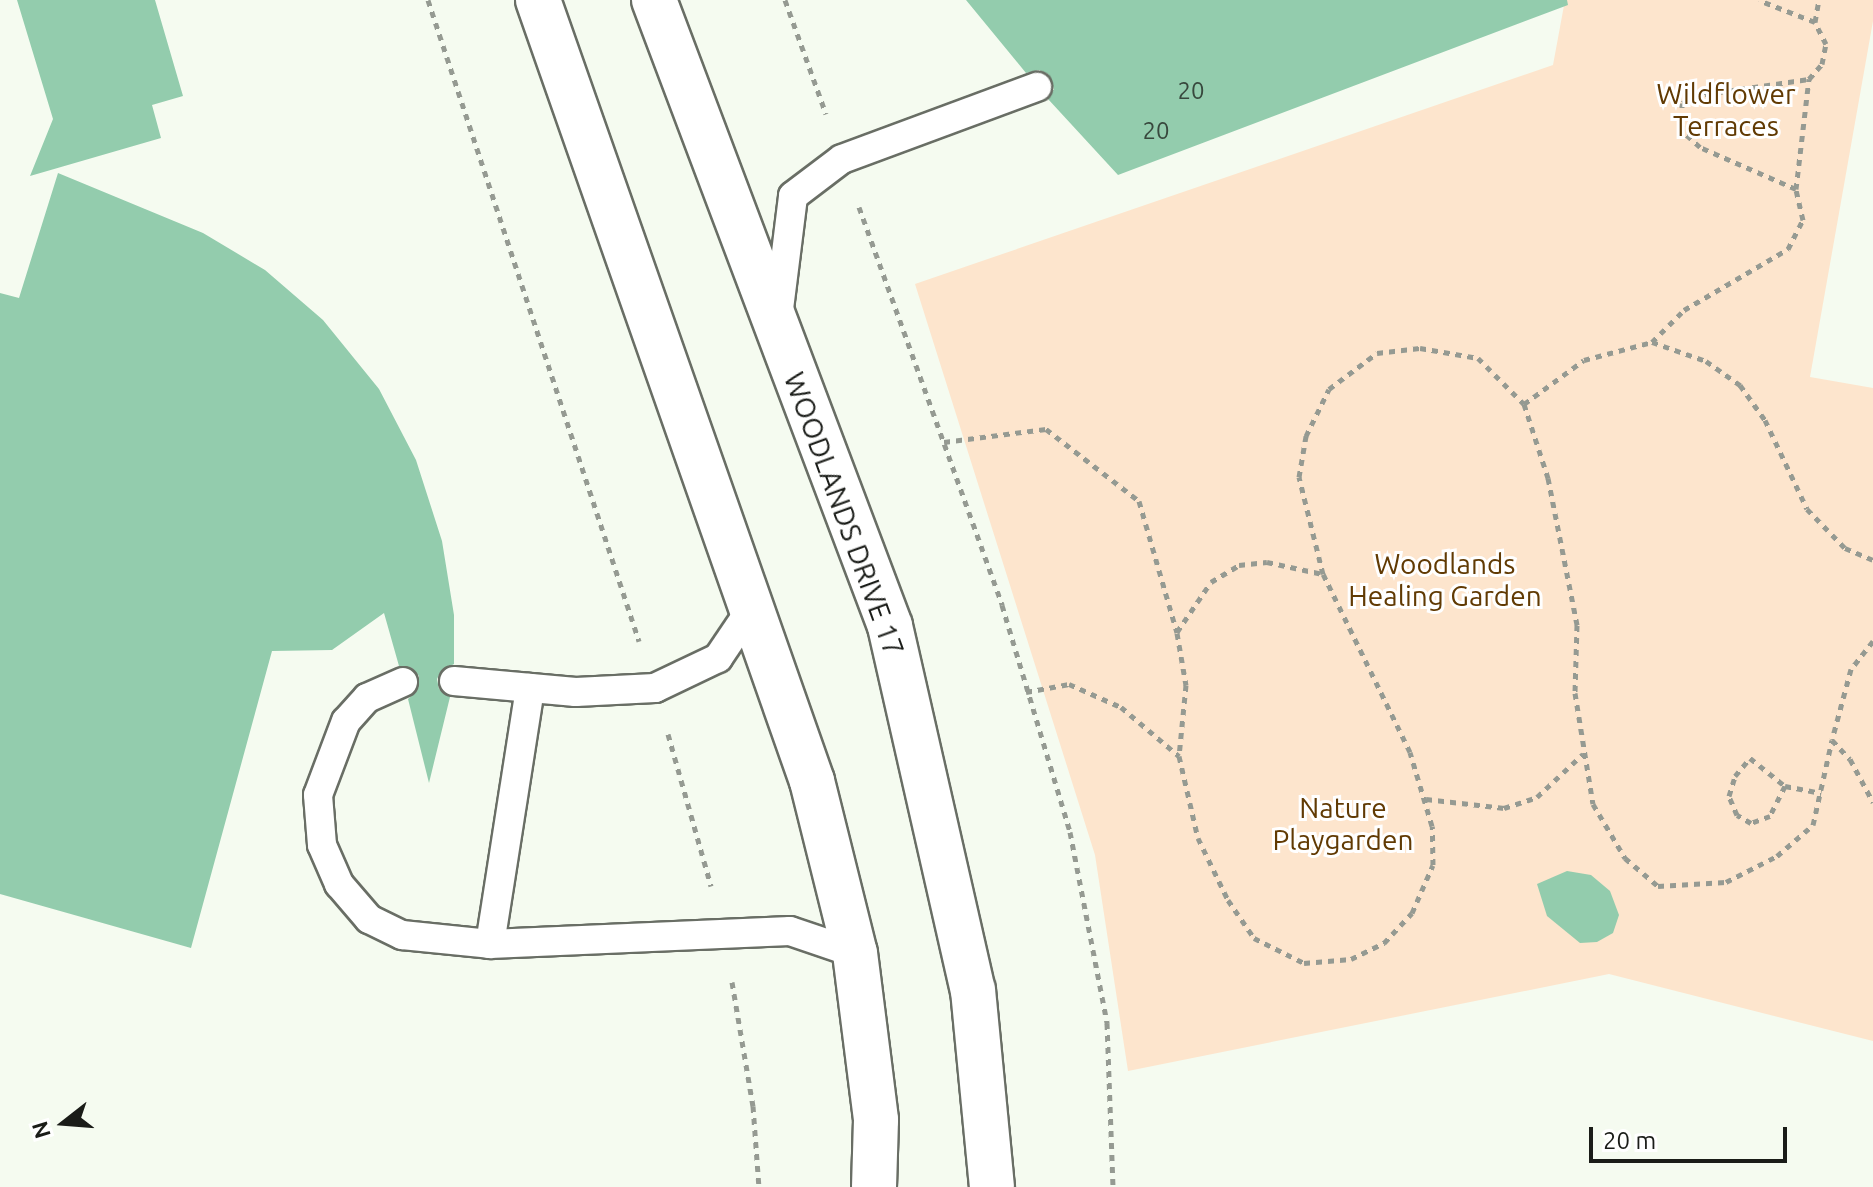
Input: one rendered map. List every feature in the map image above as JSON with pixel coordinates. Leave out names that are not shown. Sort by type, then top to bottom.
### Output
[{"type":"street","points":[[538,0],[812,781],[855,953],[876,1120],[874,1187]]},
{"type":"street","name":"WOODLANDS DRIVE 17","points":[[654,0],[890,626],[973,990],[992,1187]]},
{"type":"lane","points":[[777,331],[793,196],[842,159],[1037,87]]},
{"type":"lane","points":[[454,681],[576,692],[655,688],[718,658],[751,609]]},
{"type":"lane","points":[[403,682],[367,698],[346,721],[318,795],[322,845],[339,884],[369,919],[402,935],[490,944],[790,931],[855,953]]},
{"type":"lane","points":[[490,944],[530,688]]},
{"type":"path","points":[[430,0],[655,688],[725,936],[753,1106],[759,1187]]},
{"type":"path","points":[[785,0],[1002,605],[1070,832],[1107,1023],[1113,1187]]},
{"type":"path","points":[[1759,0],[1815,22]]},
{"type":"path","points":[[1524,404],[1584,360],[1652,342],[1684,310],[1788,249],[1803,220],[1796,189],[1809,79],[1822,64],[1826,44],[1815,22],[1819,0]]},
{"type":"path","points":[[1796,189],[1700,147],[1682,131],[1682,103],[1705,94],[1809,79]]},
{"type":"path","points":[[1652,342],[1706,361],[1740,385],[1765,420],[1807,509],[1845,548],[1873,560]]},
{"type":"path","points":[[944,442],[1046,429],[1139,501],[1177,633],[1186,685],[1179,756],[1198,838],[1228,900],[1254,938],[1304,963],[1351,959],[1384,943],[1412,913],[1433,865],[1432,826],[1410,752],[1323,574],[1299,477],[1306,436],[1329,389],[1377,353],[1420,348],[1478,358],[1524,404],[1548,478],[1577,625],[1575,693],[1593,804],[1625,858],[1658,886],[1726,882],[1777,856],[1813,825],[1851,669],[1873,641]]},
{"type":"path","points":[[1177,633],[1211,582],[1239,565],[1267,562],[1323,574]]},
{"type":"path","points":[[1026,692],[1069,684],[1121,707],[1179,756]]},
{"type":"path","points":[[1832,740],[1850,759],[1873,802]]},
{"type":"path","points":[[1426,799],[1504,808],[1537,797],[1583,754]]},
{"type":"path","points":[[1785,786],[1770,816],[1751,823],[1737,815],[1729,796],[1735,776],[1750,758],[1785,786],[1821,793]]},
{"type":"green space","name":"Woodlands Healing Garden","points":[[1565,0],[1873,0],[1873,21],[1810,377],[1873,388],[1873,1041],[1609,974],[1128,1071],[1095,855],[915,284],[1553,65]]},
{"type":"building","points":[[17,0],[155,0],[183,96],[152,105],[161,138],[30,176],[53,119]]},
{"type":"building","points":[[966,0],[1567,0],[1568,5],[1118,175],[1048,99],[1054,89],[1048,74],[1039,70],[1026,73]]},
{"type":"building","points":[[58,173],[203,233],[265,270],[323,320],[379,389],[416,460],[442,541],[454,615],[454,664],[441,671],[437,679],[439,689],[450,697],[429,783],[408,699],[417,691],[419,676],[412,668],[399,666],[384,613],[332,650],[272,651],[191,948],[0,894],[0,293],[19,298]]},
{"type":"building","points":[[1567,871],[1591,875],[1610,891],[1619,915],[1613,933],[1597,942],[1580,943],[1547,916],[1537,884]]},
{"type":"park label","name":"Wildflower Terraces","points":[[1726,110]]},
{"type":"park label","name":"Nature Playgarden","points":[[1343,824]]}]
